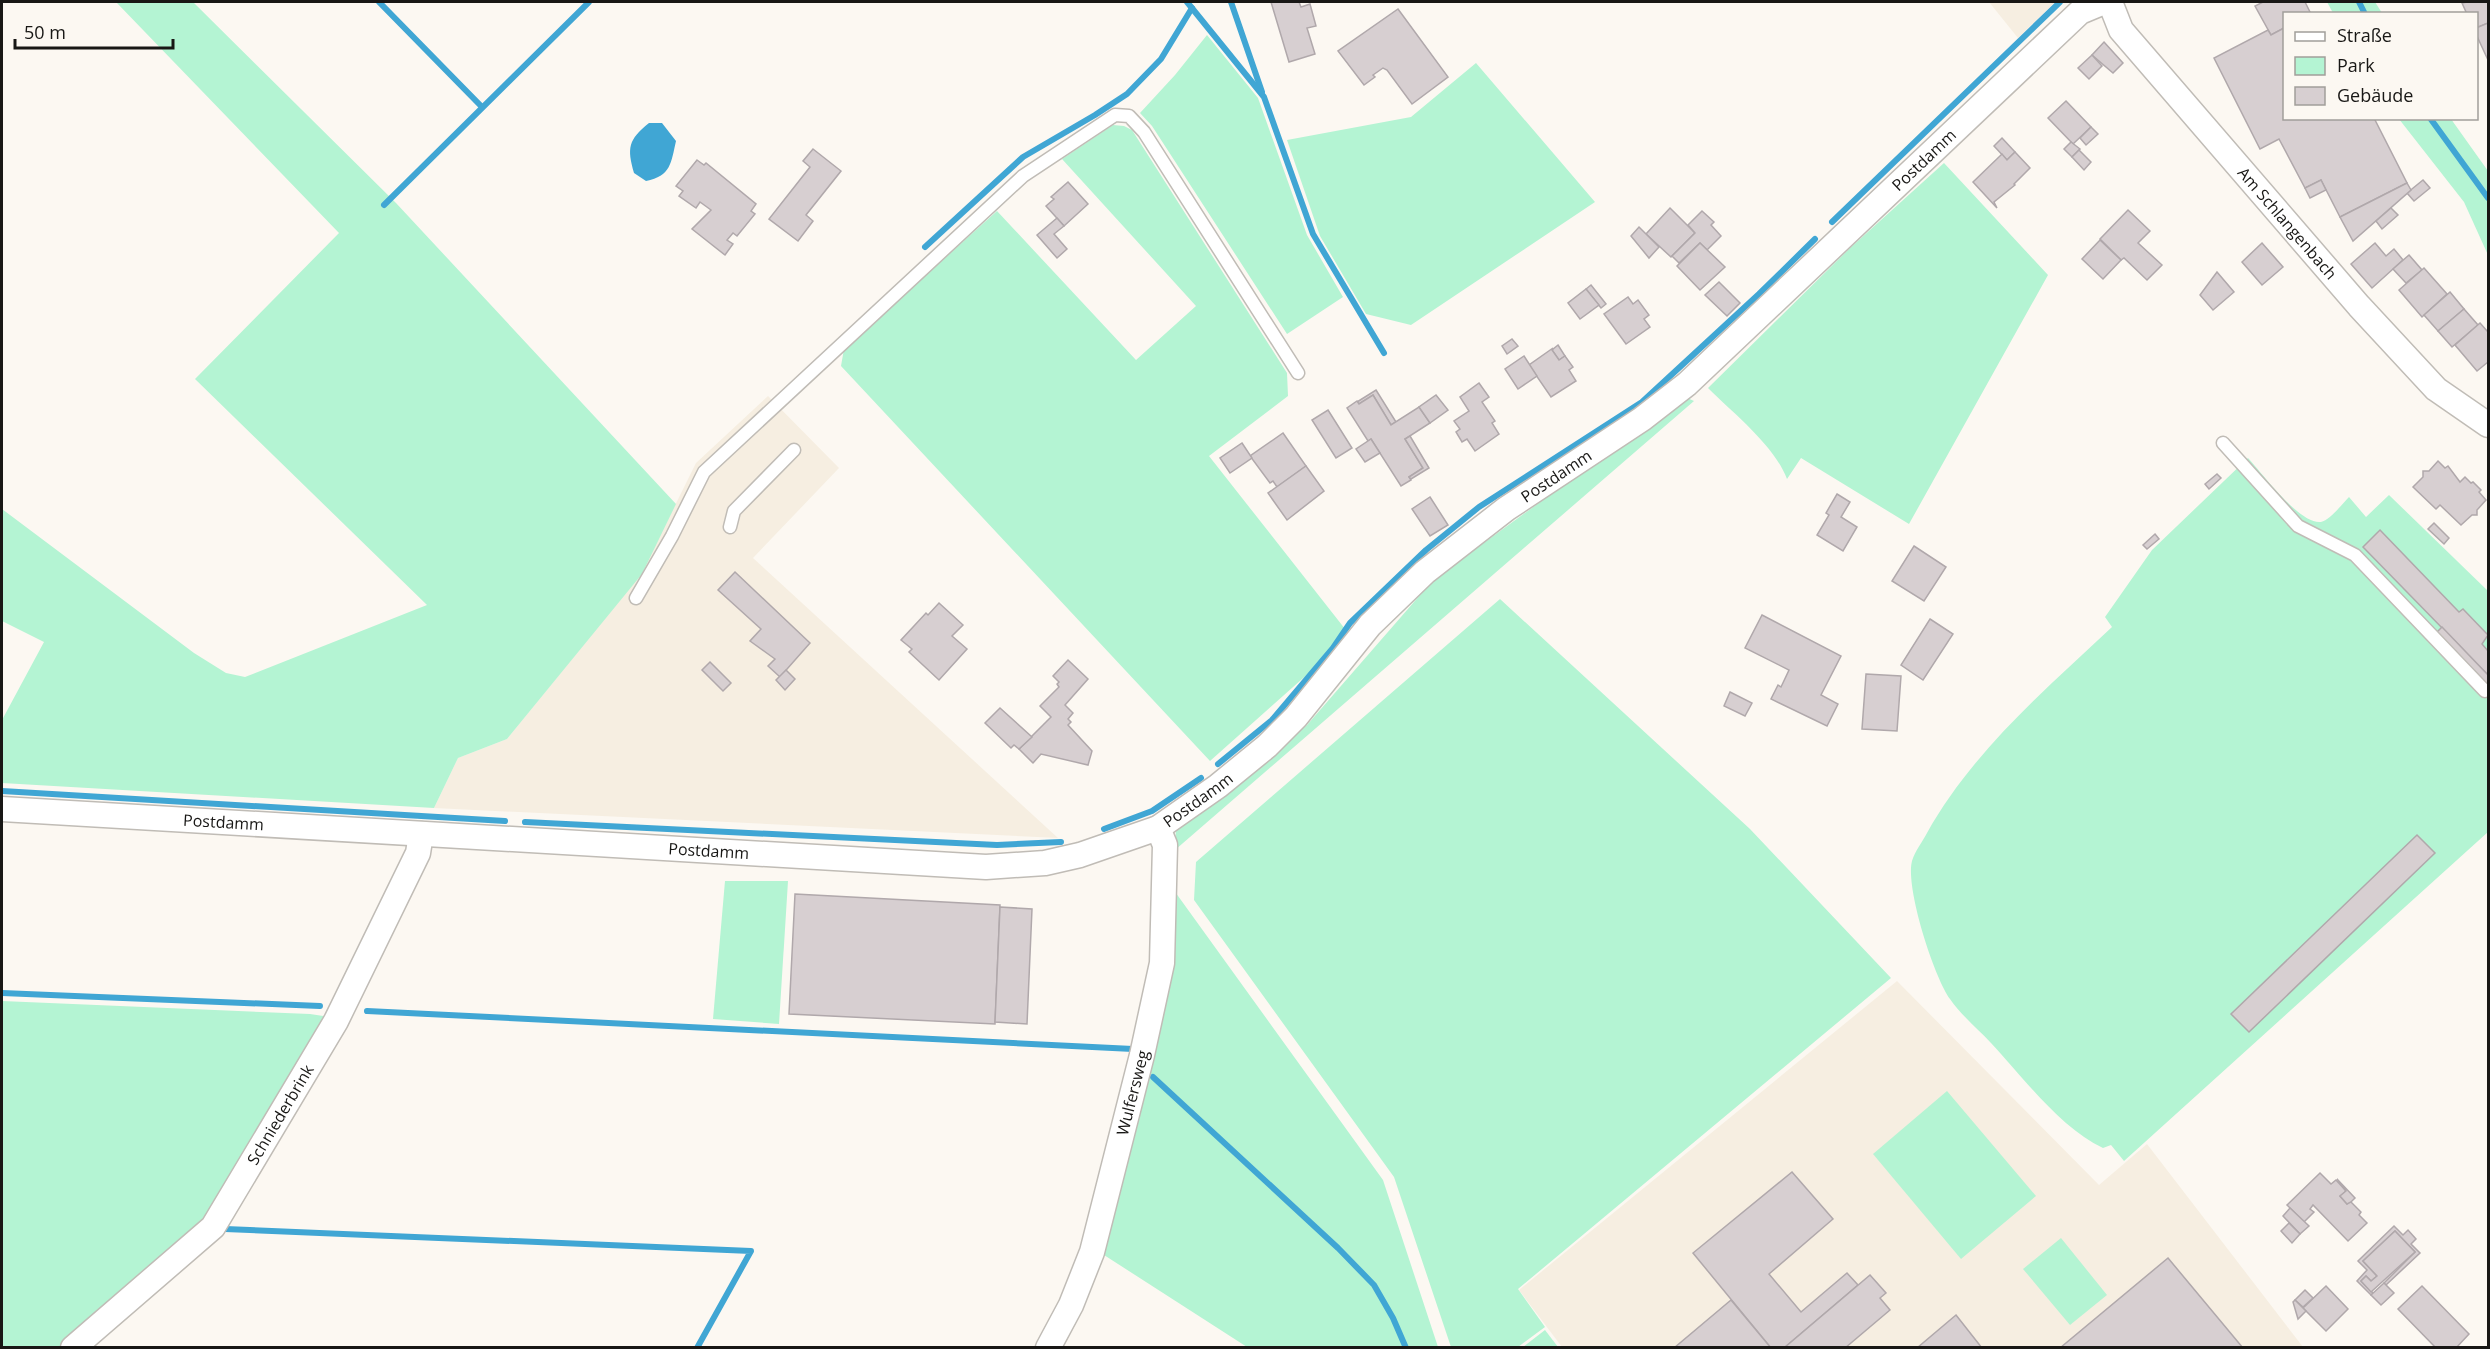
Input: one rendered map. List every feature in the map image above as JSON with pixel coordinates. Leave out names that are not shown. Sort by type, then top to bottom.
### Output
[{"type":"street","name":"Postdamm","points":[[2,809],[986,867],[1045,863],[1080,855],[1158,828],[1218,786],[1268,746],[1296,717],[1370,625],[1425,572],[1506,509],[1642,419],[1687,384],[2080,12],[2104,2]]},
{"type":"street","name":"Am Schlangenbach","points":[[2110,2],[2121,30],[2359,306],[2436,389],[2488,425]]},
{"type":"street","name":"Wulfersweg","points":[[1048,1347],[1071,1305],[1092,1251],[1143,1055],[1162,963],[1165,844],[1158,828]]},
{"type":"street","name":"Schniederbrink","points":[[73,1347],[213,1227],[336,1021],[418,853],[421,834]]},
{"type":"lane","points":[[636,598],[672,536],[704,471],[1023,176],[1115,115],[1129,116],[1144,132],[1298,374]]},
{"type":"lane","points":[[2223,443],[2298,526],[2355,555],[2485,692]]},
{"type":"lane","points":[[730,527],[734,511],[794,450]]},
{"type":"shaded area","points":[[1989,2],[2055,2],[2018,38]]},
{"type":"shaded area","points":[[768,396],[839,468],[753,558],[1058,838],[434,808],[458,758],[507,739],[641,574],[696,463]]},
{"type":"shaded area","points":[[1897,981],[2099,1185],[2147,1144],[2303,1347],[1562,1347],[1519,1290]]},
{"type":"green space","points":[[116,2],[193,2],[396,203],[676,504],[642,574],[507,739],[458,758],[434,808],[2,783],[2,720],[44,642],[2,621],[2,509],[194,653],[226,673],[245,677],[427,605],[195,379],[339,233]]},
{"type":"green space","points":[[2327,2],[2375,2],[2381,12],[2332,12]]},
{"type":"green space","points":[[1207,35],[1258,98],[1307,235],[1343,297],[1287,334],[1152,126],[1140,113]]},
{"type":"green space","points":[[1476,63],[1595,202],[1411,325],[1366,314],[1320,236],[1287,140],[1411,117]]},
{"type":"green space","points":[[2400,120],[2452,120],[2488,171],[2488,255],[2464,202]]},
{"type":"green space","points":[[1113,125],[1124,126],[1132,130],[1287,373],[1288,396],[1209,456],[1349,634],[1337,648],[1210,761],[841,366],[844,349],[997,211],[1136,360],[1196,306],[1062,159]]},
{"type":"green space","points":[[1944,163],[2048,275],[1909,524],[1801,458],[1787,479],[1781,466],[1763,442],[1708,388],[1849,249]]},
{"type":"green space","points":[[1685,397],[1694,401],[1175,850],[1176,828],[1307,725],[1434,579]]},
{"type":"green space","points":[[2248,458],[2292,507],[2312,521],[2324,521],[2349,497],[2366,517],[2389,495],[2488,591],[2488,832],[2124,1161],[2111,1145],[2103,1148],[2087,1139],[2057,1115],[1950,999],[1936,972],[1922,932],[1913,890],[1912,861],[1945,803],[1988,749],[2036,698],[2112,627],[2105,617],[2152,550]]},
{"type":"green space","points":[[1500,599],[1750,829],[1891,978],[1518,1289],[1545,1327],[1518,1347],[1451,1347],[1394,1177],[1194,900],[1196,862]]},
{"type":"green space","points":[[725,881],[788,881],[779,1024],[713,1019]]},
{"type":"green space","points":[[1173,889],[1383,1180],[1438,1347],[1247,1347],[1104,1255],[1149,1077]]},
{"type":"green space","points":[[2,1001],[310,1014],[330,1017],[208,1224],[61,1347],[2,1348]]},
{"type":"green space","points":[[1947,1091],[2036,1196],[1961,1259],[1873,1154]]},
{"type":"green space","points":[[2061,1238],[2107,1295],[2070,1325],[2023,1269]]},
{"type":"green space","points":[[1545,1330],[1558,1347],[1523,1347]]},
{"type":"water","points":[[649,123],[662,123],[676,141],[671,162],[665,172],[661,176],[646,181],[634,173],[630,151],[637,134]]},
{"type":"building","points":[[1271,2],[1299,2],[1301,7],[1310,4],[1316,26],[1307,28],[1315,54],[1289,62]]},
{"type":"building","points":[[2263,2],[2305,2],[2310,12],[2283,12],[2283,29],[2271,35],[2255,6]]},
{"type":"building","points":[[2488,2],[2488,23],[2478,27],[2478,12],[2466,12],[2462,3]]},
{"type":"building","points":[[1398,9],[1448,77],[1412,104],[1387,70],[1383,68],[1364,85],[1338,51]]},
{"type":"building","points":[[2488,23],[2488,60],[2478,38],[2478,27]]},
{"type":"building","points":[[2283,29],[2283,120],[2375,120],[2407,183],[2340,217],[2321,180],[2305,188],[2279,139],[2260,149],[2214,58],[2268,30],[2271,35]]},
{"type":"building","points":[[2104,42],[2123,63],[2113,73],[2092,55]]},
{"type":"building","points":[[2092,55],[2102,66],[2089,79],[2078,68]]},
{"type":"building","points":[[2066,101],[2091,127],[2073,144],[2048,118]]},
{"type":"building","points":[[2091,127],[2098,134],[2086,145],[2080,138]]},
{"type":"building","points":[[2002,138],[2015,152],[2007,160],[1994,146]]},
{"type":"building","points":[[2071,142],[2080,149],[2072,157],[2064,149]]},
{"type":"building","points":[[813,149],[841,171],[806,215],[813,221],[798,241],[769,219],[810,167],[803,161]]},
{"type":"building","points":[[2079,150],[2091,162],[2084,170],[2072,157]]},
{"type":"building","points":[[2015,152],[2030,168],[2015,185],[1994,202],[1997,208],[1973,182],[2002,154],[2007,160]]},
{"type":"building","points":[[697,160],[704,165],[706,163],[756,204],[751,211],[755,214],[737,236],[733,233],[727,240],[733,244],[725,255],[692,229],[711,210],[700,202],[696,208],[679,196],[683,191],[676,186]]},
{"type":"building","points":[[2321,180],[2326,190],[2310,198],[2305,188]]},
{"type":"building","points":[[2423,180],[2430,188],[2414,201],[2407,193]]},
{"type":"building","points":[[1068,182],[1088,204],[1064,226],[1046,206],[1054,199],[1051,197]]},
{"type":"building","points":[[2407,183],[2411,190],[2353,241],[2340,217]]},
{"type":"building","points":[[1670,208],[1695,233],[1671,257],[1646,234]]},
{"type":"building","points":[[2391,208],[2398,215],[2382,229],[2376,221]]},
{"type":"building","points":[[2128,210],[2150,231],[2138,243],[2162,265],[2147,280],[2124,258],[2121,260],[2100,239]]},
{"type":"building","points":[[1702,211],[1714,222],[1711,225],[1721,236],[1707,250],[1700,243],[1679,263],[1672,256],[1695,233],[1688,225]]},
{"type":"building","points":[[1057,218],[1064,226],[1054,234],[1067,249],[1057,258],[1037,235]]},
{"type":"building","points":[[1639,227],[1659,247],[1649,258],[1631,236]]},
{"type":"building","points":[[2100,240],[2121,260],[2103,279],[2082,259]]},
{"type":"building","points":[[1700,243],[1725,267],[1700,290],[1677,266]]},
{"type":"building","points":[[2262,243],[2283,267],[2262,285],[2242,262]]},
{"type":"building","points":[[2375,243],[2386,256],[2394,249],[2403,260],[2372,288],[2351,264]]},
{"type":"building","points":[[2409,255],[2422,270],[2406,283],[2393,269]]},
{"type":"building","points":[[2424,268],[2447,294],[2422,317],[2399,290]]},
{"type":"building","points":[[2217,272],[2234,292],[2213,310],[2200,295]]},
{"type":"building","points":[[1719,282],[1740,303],[1727,316],[1705,295]]},
{"type":"building","points":[[1591,285],[1606,304],[1601,308],[1586,289]]},
{"type":"building","points":[[1586,289],[1599,305],[1580,319],[1568,303]]},
{"type":"building","points":[[2450,292],[2464,309],[2438,331],[2424,315]]},
{"type":"building","points":[[1628,297],[1633,304],[1638,300],[1649,315],[1644,319],[1650,327],[1626,344],[1604,314]]},
{"type":"building","points":[[2464,309],[2478,325],[2452,347],[2438,331]]},
{"type":"building","points":[[2480,323],[2488,332],[2488,362],[2477,371],[2455,345]]},
{"type":"building","points":[[1512,339],[1518,346],[1507,354],[1502,346]]},
{"type":"building","points":[[1558,345],[1565,356],[1559,360],[1552,350]]},
{"type":"building","points":[[1553,348],[1559,360],[1565,356],[1573,367],[1569,370],[1576,381],[1551,397],[1529,365]]},
{"type":"building","points":[[1524,356],[1537,376],[1518,389],[1505,369]]},
{"type":"building","points":[[1479,383],[1489,397],[1482,402],[1495,421],[1492,423],[1499,434],[1475,451],[1467,439],[1462,442],[1456,432],[1460,429],[1454,421],[1469,411],[1460,397]]},
{"type":"building","points":[[1376,390],[1396,422],[1391,425],[1373,395],[1359,404],[1357,402]]},
{"type":"building","points":[[1373,395],[1391,425],[1419,407],[1430,423],[1405,439],[1423,468],[1409,477],[1411,480],[1401,486],[1371,439],[1368,441],[1347,408]]},
{"type":"building","points":[[1436,395],[1448,410],[1430,423],[1419,407]]},
{"type":"building","points":[[1328,410],[1352,448],[1336,458],[1312,420]]},
{"type":"building","points":[[1283,433],[1306,466],[1277,487],[1273,481],[1270,483],[1250,456]]},
{"type":"building","points":[[1410,436],[1429,468],[1411,479],[1409,477],[1423,468],[1405,439]]},
{"type":"building","points":[[1371,439],[1380,453],[1365,462],[1356,449]]},
{"type":"building","points":[[1242,443],[1252,458],[1230,473],[1220,458]]},
{"type":"building","points":[[2438,461],[2445,468],[2448,466],[2460,482],[2465,477],[2471,483],[2473,482],[2481,490],[2479,492],[2486,500],[2477,510],[2477,515],[2472,515],[2461,525],[2440,505],[2436,509],[2413,487],[2423,477],[2423,471],[2429,471]]},
{"type":"building","points":[[1306,466],[1324,491],[1287,520],[1268,493]]},
{"type":"building","points":[[2217,474],[2221,478],[2209,489],[2205,484]]},
{"type":"building","points":[[1837,494],[1850,502],[1841,517],[1857,527],[1843,551],[1817,535],[1829,515],[1826,513]]},
{"type":"building","points":[[1430,497],[1448,525],[1430,536],[1412,509]]},
{"type":"building","points":[[2434,523],[2449,538],[2444,544],[2428,529]]},
{"type":"building","points":[[2380,530],[2459,612],[2463,609],[2488,635],[2482,644],[2488,651],[2488,675],[2363,547]]},
{"type":"building","points":[[2155,534],[2159,539],[2147,549],[2143,545]]},
{"type":"building","points":[[1914,546],[1946,567],[1924,601],[1892,581]]},
{"type":"building","points":[[735,572],[810,643],[780,677],[768,666],[775,659],[750,641],[761,629],[718,590]]},
{"type":"building","points":[[939,603],[963,625],[952,636],[967,649],[939,680],[909,652],[912,649],[901,640],[926,613],[928,615]]},
{"type":"building","points":[[1762,615],[1841,656],[1821,695],[1838,704],[1827,726],[1771,699],[1778,685],[1781,687],[1789,670],[1745,648]]},
{"type":"building","points":[[1930,619],[1953,634],[1923,680],[1901,665]]},
{"type":"building","points":[[2442,627],[2488,675],[2488,685],[2437,632]]},
{"type":"building","points":[[1068,660],[1088,679],[1065,705],[1073,713],[1068,719],[1071,722],[1068,725],[1092,751],[1088,765],[1041,754],[1033,763],[1019,749],[1051,717],[1040,706],[1059,687],[1057,684],[1059,682],[1053,676]]},
{"type":"building","points":[[710,662],[731,683],[723,691],[702,670]]},
{"type":"building","points":[[786,670],[795,679],[785,690],[776,680]]},
{"type":"building","points":[[1866,674],[1901,676],[1897,731],[1862,729]]},
{"type":"building","points":[[1730,692],[1752,703],[1745,716],[1724,706]]},
{"type":"building","points":[[1000,708],[1032,737],[1019,749],[1014,745],[1011,748],[985,723]]},
{"type":"building","points":[[2417,835],[2435,853],[2249,1032],[2231,1014]]},
{"type":"building","points":[[795,894],[1000,905],[995,1024],[789,1014]]},
{"type":"building","points":[[1000,907],[1032,909],[1027,1024],[995,1022]]},
{"type":"building","points":[[1792,1172],[1833,1219],[1769,1274],[1801,1312],[1847,1273],[1858,1285],[1784,1348],[1771,1348],[1693,1253]]},
{"type":"building","points":[[2320,1173],[2331,1184],[2336,1180],[2346,1191],[2340,1196],[2347,1204],[2350,1201],[2361,1212],[2359,1215],[2367,1223],[2348,1241],[2313,1205],[2310,1209],[2314,1212],[2304,1222],[2287,1205]]},
{"type":"building","points":[[2337,1179],[2355,1198],[2347,1204],[2340,1196],[2346,1191]]},
{"type":"building","points":[[2290,1208],[2309,1226],[2300,1234],[2283,1216]]},
{"type":"building","points":[[2289,1223],[2300,1234],[2292,1243],[2281,1231]]},
{"type":"building","points":[[2394,1226],[2403,1235],[2408,1230],[2416,1239],[2411,1244],[2420,1253],[2386,1285],[2384,1283],[2415,1252],[2395,1231],[2363,1261],[2377,1276],[2371,1281],[2366,1276],[2361,1281],[2373,1293],[2371,1295],[2357,1281],[2367,1270],[2358,1261]]},
{"type":"building","points":[[2395,1231],[2415,1252],[2371,1292],[2361,1281],[2366,1276],[2371,1281],[2377,1276],[2363,1261]]},
{"type":"building","points":[[2168,1258],[2243,1348],[2060,1348]]},
{"type":"building","points":[[1870,1275],[1886,1293],[1880,1298],[1890,1310],[1845,1348],[1784,1348]]},
{"type":"building","points":[[2384,1283],[2394,1293],[2381,1305],[2371,1295]]},
{"type":"building","points":[[2326,1286],[2348,1309],[2326,1331],[2303,1308]]},
{"type":"building","points":[[2422,1286],[2469,1334],[2456,1348],[2436,1348],[2398,1309]]},
{"type":"building","points":[[2305,1290],[2313,1298],[2303,1307],[2295,1300]]},
{"type":"building","points":[[1731,1300],[1771,1348],[1674,1348]]},
{"type":"building","points":[[2295,1300],[2306,1311],[2298,1319],[2293,1302]]},
{"type":"building","points":[[1956,1315],[1982,1348],[1917,1348]]},
{"type":"waterway","points":[[379,2],[482,107]]},
{"type":"waterway","points":[[384,205],[589,2]]},
{"type":"waterway","points":[[1187,2],[1264,97],[1313,234],[1384,353]]},
{"type":"waterway","points":[[1231,2],[1262,92]]},
{"type":"waterway","points":[[1832,222],[2060,2]]},
{"type":"waterway","points":[[2359,2],[2364,12]]},
{"type":"waterway","points":[[925,247],[1023,157],[1127,94],[1161,59],[1192,8]]},
{"type":"waterway","points":[[2431,120],[2488,198]]},
{"type":"waterway","points":[[1218,764],[1272,720],[1333,648],[1350,623],[1426,550],[1479,507],[1642,402],[1815,239]]},
{"type":"waterway","points":[[1104,829],[1152,811],[1201,778]]},
{"type":"waterway","points":[[2,791],[505,821]]},
{"type":"waterway","points":[[525,822],[997,845],[1061,842]]},
{"type":"waterway","points":[[2,993],[320,1006]]},
{"type":"waterway","points":[[367,1011],[1133,1049]]},
{"type":"waterway","points":[[1153,1077],[1338,1248],[1374,1285],[1393,1318],[1406,1348]]},
{"type":"waterway","points":[[225,1229],[751,1251],[697,1348]]}]
